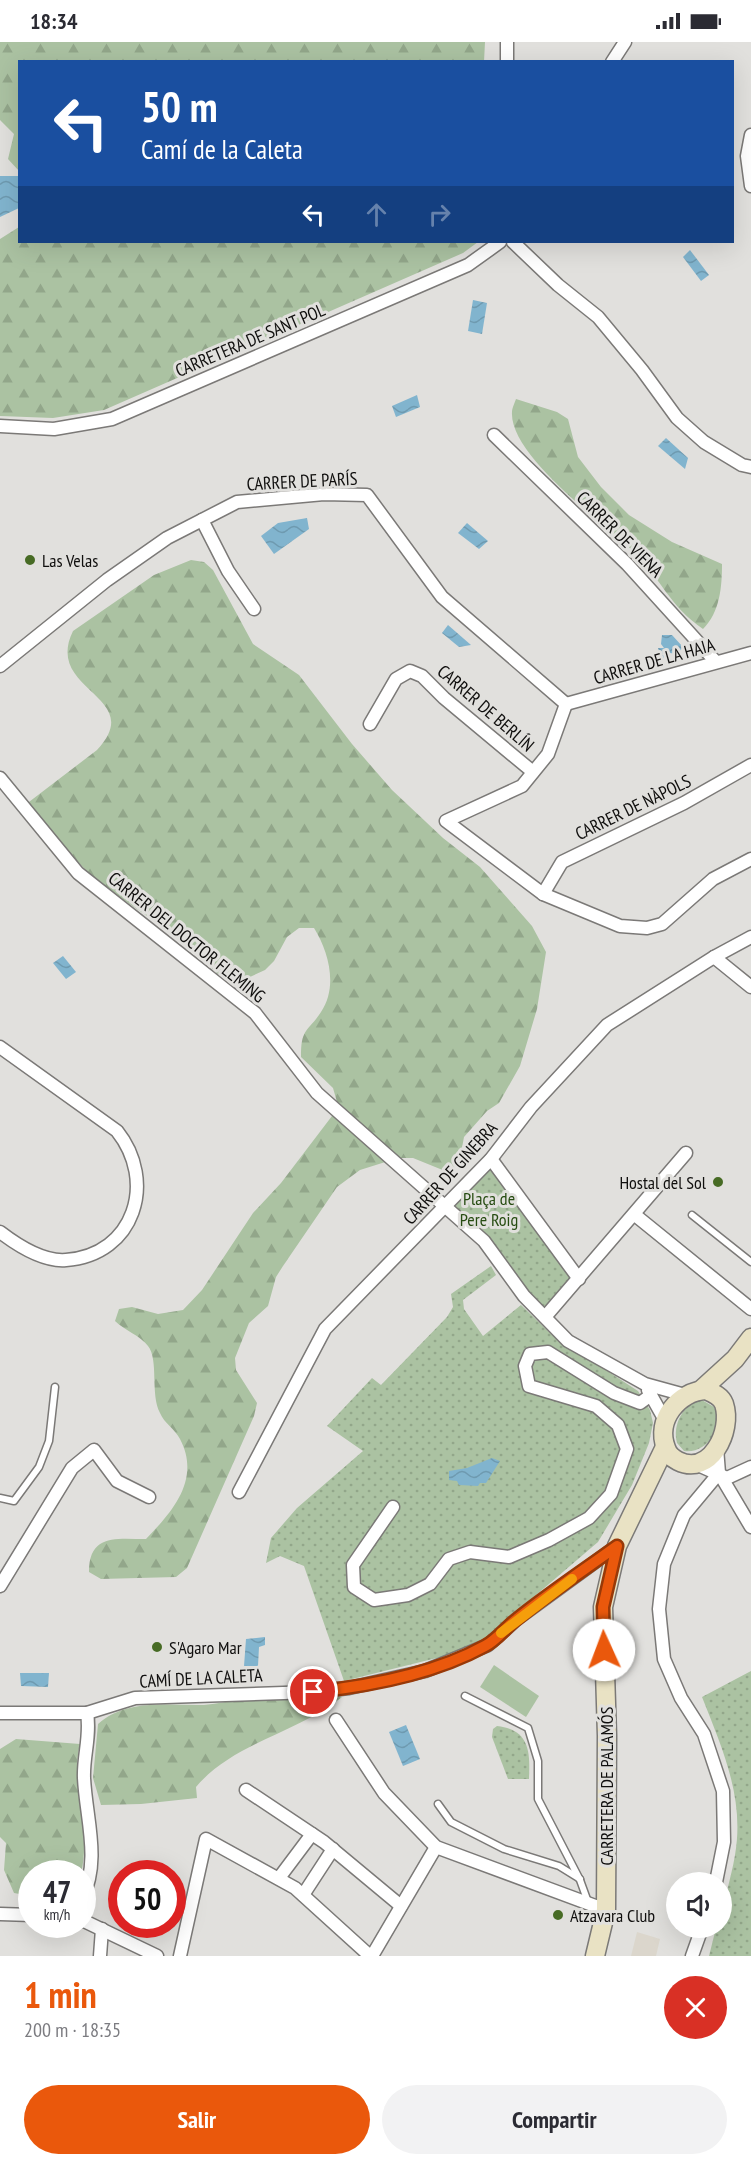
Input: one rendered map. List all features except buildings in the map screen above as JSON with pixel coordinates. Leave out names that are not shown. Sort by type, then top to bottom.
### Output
[{"type":"main road","points":[[689,1464],[668,1454],[665,1447],[666,1422],[674,1406],[735,1359],[751,1338]]},
{"type":"main road","points":[[649,1480],[713,1455],[725,1421],[724,1403],[735,1359]]},
{"type":"main road","points":[[693,1392],[712,1392],[724,1403]]},
{"type":"main road","name":"CARRETERA DE PALAMÓS","points":[[596,1956],[606,1910],[607,1758],[603,1607],[617,1546],[665,1447]]},
{"type":"street","points":[[507,42],[507,60]]},
{"type":"street","points":[[613,60],[625,42]]},
{"type":"street","points":[[751,135],[747,156],[751,186]]},
{"type":"street","name":"CARRETERA DE SANT POL","points":[[0,426],[54,429],[112,419],[468,265],[499,243]]},
{"type":"street","points":[[514,243],[558,285],[598,317],[642,370],[677,418],[704,442],[742,465],[751,467]]},
{"type":"street","name":"CARRER DE VIENA","points":[[495,435],[627,564],[716,662]]},
{"type":"street","name":"CARRER DE PARÍS","points":[[0,666],[106,580],[167,538],[237,502],[324,494],[367,495],[442,597],[566,704]]},
{"type":"street","points":[[202,520],[228,571],[254,609]]},
{"type":"street","name":"CARRER DE LA HAIA","points":[[566,704],[751,653]]},
{"type":"street","name":"CARRER DE BERLÍN","points":[[370,724],[396,679],[410,671],[422,676],[444,698],[533,772]]},
{"type":"street","points":[[566,704],[548,754],[522,786],[446,821],[543,894],[620,926],[647,928],[662,924],[713,879],[751,859]]},
{"type":"street","name":"CARRER DE NÀPOLS","points":[[543,894],[562,862],[684,803],[751,765]]},
{"type":"street","name":"CARRER DEL DOCTOR FLEMING","points":[[0,778],[78,873],[255,1013],[317,1093],[484,1241],[524,1296],[568,1341],[648,1390],[693,1392]]},
{"type":"street","name":"CARRER DE GINEBRA","points":[[239,1491],[325,1329],[491,1159],[531,1107],[607,1025],[714,957],[751,937]]},
{"type":"street","points":[[714,957],[751,987]]},
{"type":"street","points":[[0,1047],[117,1131],[130,1147],[135,1163],[138,1191],[134,1214],[114,1241],[89,1255],[65,1261],[43,1257],[0,1232]]},
{"type":"street","points":[[545,1317],[686,1153]]},
{"type":"street","points":[[491,1159],[579,1279]]},
{"type":"street","points":[[635,1215],[751,1309]]},
{"type":"street","points":[[393,1507],[353,1565],[354,1587],[374,1600],[408,1595],[430,1584],[449,1559],[470,1552],[509,1557],[549,1540],[588,1518],[611,1494],[627,1449],[618,1425],[596,1407],[529,1386],[525,1366],[530,1354],[548,1352],[614,1393],[640,1403],[648,1390],[666,1422]]},
{"type":"street","points":[[717,1448],[719,1473],[751,1527]]},
{"type":"street","points":[[0,1586],[72,1468],[94,1450],[117,1481],[149,1497]]},
{"type":"street","points":[[689,1464],[719,1473],[727,1478],[751,1467]]},
{"type":"street","points":[[718,1872],[724,1842],[723,1791],[704,1734],[681,1698],[664,1659],[659,1609],[664,1564],[684,1515],[719,1473]]},
{"type":"street","name":"CAMÍ DE LA CALETA","points":[[0,1713],[87,1713],[135,1698],[313,1692],[349,1688],[425,1671],[488,1645],[517,1619],[617,1546]]},
{"type":"street","points":[[87,1713],[90,1731],[84,1778],[90,1820],[92,1860]]},
{"type":"street","points":[[336,1720],[384,1793],[436,1847],[606,1910]]},
{"type":"street","points":[[246,1790],[312,1834],[401,1905]]},
{"type":"street","points":[[279,1878],[312,1834]]},
{"type":"street","points":[[180,1956],[206,1839],[279,1878],[303,1895],[371,1956],[436,1847]]},
{"type":"street","points":[[303,1895],[333,1850]]},
{"type":"street","points":[[0,1914],[18,1915]]},
{"type":"street","points":[[96,1926],[157,1956]]},
{"type":"street","points":[[100,1956],[102,1929]]},
{"type":"street","points":[[692,1956],[698,1938]]},
{"type":"lane","points":[[692,1215],[751,1262]]},
{"type":"lane","points":[[0,1497],[14,1501],[39,1467],[49,1441],[55,1387]]},
{"type":"lane","points":[[465,1696],[528,1728],[538,1761],[538,1799],[580,1880],[588,1903]]},
{"type":"lane","points":[[438,1804],[451,1822],[504,1849],[559,1866],[580,1880]]},
{"type":"shaded area","points":[[637,1932],[660,1939],[656,1956],[631,1956]]},
{"type":"green space","points":[[0,42],[485,42],[484,60],[18,60],[18,170],[8,159],[14,134],[0,120]]},
{"type":"green space","points":[[18,228],[18,243],[477,243],[463,253],[104,410],[53,418],[0,416],[0,239]]},
{"type":"green space","points":[[516,399],[557,412],[568,419],[578,457],[601,487],[629,515],[672,542],[722,564],[716,607],[703,629],[673,601],[633,551],[560,487],[525,448],[515,429],[512,412]]},
{"type":"green space","points":[[191,560],[204,562],[213,570],[253,644],[299,675],[352,744],[392,790],[443,838],[480,867],[532,926],[546,952],[537,1009],[520,1066],[499,1103],[487,1111],[464,1137],[459,1164],[450,1173],[413,1158],[398,1158],[360,1170],[337,1187],[276,1277],[268,1306],[249,1323],[235,1358],[236,1370],[257,1403],[254,1416],[187,1568],[176,1577],[101,1579],[89,1572],[90,1559],[94,1550],[99,1544],[115,1539],[146,1539],[166,1517],[181,1494],[186,1481],[187,1468],[186,1454],[180,1439],[162,1417],[157,1405],[151,1352],[141,1339],[115,1321],[119,1309],[132,1307],[158,1314],[183,1310],[202,1290],[253,1213],[281,1183],[332,1116],[337,1102],[333,1088],[301,1057],[304,1036],[321,1012],[329,992],[330,970],[324,948],[314,928],[299,928],[287,937],[274,961],[265,970],[241,981],[228,980],[215,972],[197,951],[94,879],[25,805],[97,750],[109,732],[111,717],[104,704],[71,668],[68,651],[73,631],[154,575]]},
{"type":"green space","name":"Plaça de Pere Roig","points":[[491,1159],[579,1279],[545,1317],[447,1206]]},
{"type":"green space","points":[[491,1266],[496,1275],[463,1300],[464,1309],[483,1336],[521,1305],[552,1335],[638,1391],[650,1410],[653,1423],[649,1443],[632,1485],[598,1542],[473,1649],[344,1681],[304,1566],[280,1556],[266,1563],[271,1538],[297,1508],[363,1451],[327,1426],[372,1378],[381,1385],[447,1317],[453,1307],[451,1294]]},
{"type":"green space","points":[[702,1400],[714,1407],[717,1415],[715,1431],[706,1444],[700,1448],[684,1451],[677,1443],[676,1436],[680,1416],[689,1405]]},
{"type":"green space","points":[[494,1665],[539,1696],[526,1717],[480,1687]]},
{"type":"green space","points":[[751,1671],[751,1956],[709,1956],[714,1938],[732,1938],[731,1872],[735,1855],[737,1813],[724,1754],[702,1697]]},
{"type":"green space","points":[[342,1697],[306,1720],[247,1748],[211,1772],[196,1787],[197,1798],[141,1804],[101,1805],[93,1778],[98,1724],[122,1710],[149,1705],[204,1705],[257,1698]]},
{"type":"green space","points":[[497,1726],[508,1728],[522,1737],[528,1751],[529,1779],[508,1779],[492,1737],[493,1729]]},
{"type":"green space","points":[[16,1739],[80,1744],[77,1777],[84,1841],[83,1860],[18,1860],[18,1894],[14,1893],[4,1870],[6,1843],[0,1837],[0,1749]]},
{"type":"water","points":[[0,176],[18,176],[18,208],[0,217]]},
{"type":"water","points":[[690,250],[709,275],[701,281],[683,257]]},
{"type":"water","points":[[473,300],[487,303],[482,334],[468,331]]},
{"type":"water","points":[[417,395],[420,407],[396,417],[392,406]]},
{"type":"water","points":[[666,438],[688,458],[685,469],[658,446]]},
{"type":"water","points":[[307,518],[309,529],[274,554],[261,536],[278,523]]},
{"type":"water","points":[[467,523],[488,541],[479,549],[458,533]]},
{"type":"water","points":[[448,625],[471,645],[459,647],[442,633]]},
{"type":"water","points":[[662,635],[672,635],[682,646],[680,654],[669,653],[667,658],[661,658],[658,648],[664,648],[661,644]]},
{"type":"water","points":[[63,956],[76,972],[66,979],[53,963]]},
{"type":"water","points":[[492,1458],[500,1461],[486,1483],[480,1483],[478,1486],[459,1485],[457,1481],[449,1480],[449,1471],[467,1468]]},
{"type":"water","points":[[265,1637],[265,1645],[259,1647],[258,1666],[244,1666],[246,1639]]},
{"type":"water","points":[[20,1673],[49,1673],[48,1687],[21,1686]]},
{"type":"water","points":[[406,1725],[420,1759],[403,1766],[389,1732]]},
{"type":"slow traffic","points":[[501,1633],[572,1579]]},
{"type":"place","name":"Las Velas","points":[[30,560]]},
{"type":"place","name":"Hostal del Sol","points":[[718,1182]]},
{"type":"place","name":"S'Agaro Mar","points":[[157,1647]]},
{"type":"place","name":"Atzavara Club","points":[[558,1915]]},
{"type":"route","points":[[313,1692],[349,1688],[425,1671],[460,1659],[488,1645],[517,1619],[617,1546],[603,1607],[604,1650]]}]
